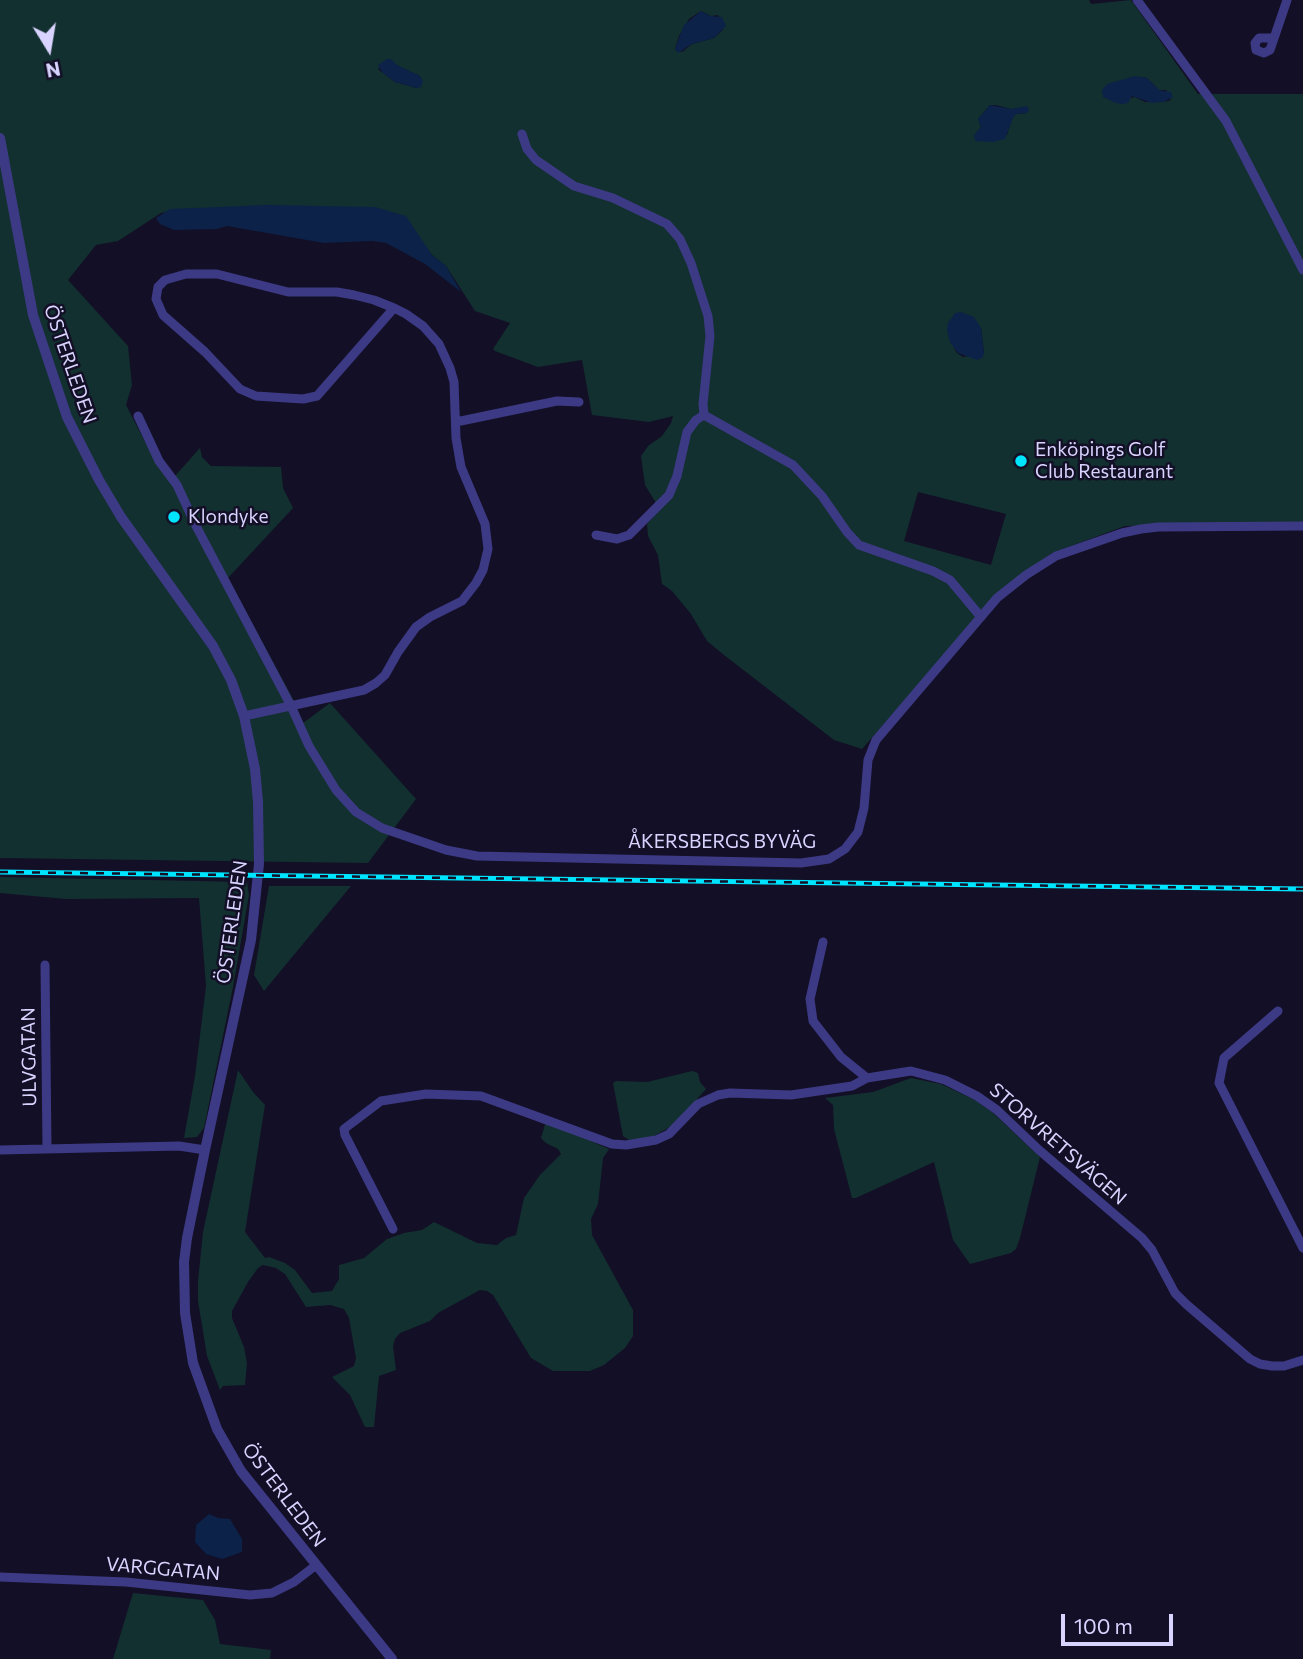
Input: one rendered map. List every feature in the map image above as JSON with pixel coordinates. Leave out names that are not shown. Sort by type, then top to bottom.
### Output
[{"type":"street","points":[[1137,0],[1226,121],[1303,270]]},
{"type":"street","points":[[1273,38],[1287,0]]},
{"type":"street","points":[[522,134],[527,149],[536,160],[574,186],[613,198],[667,224],[680,239],[691,263],[708,316],[710,336],[704,415]]},
{"type":"street","name":"ÖSTERLEDEN","points":[[0,138],[33,315],[67,417],[121,517],[214,646],[231,680],[244,716],[255,769],[258,802],[257,893],[243,980],[205,1150],[184,1262],[185,1313],[193,1363],[209,1411],[225,1446],[260,1497],[392,1659]]},
{"type":"street","points":[[244,716],[364,690],[376,683],[385,675],[416,627],[462,601],[476,583],[486,560],[485,524],[461,467],[454,382],[439,344],[422,326],[394,308],[337,292],[267,289],[229,276],[206,273],[186,274],[160,284],[156,295],[163,315],[205,352],[240,389],[256,396],[303,399],[317,396],[394,308]]},
{"type":"street","points":[[456,422],[557,401],[579,402]]},
{"type":"street","points":[[596,535],[617,539],[629,535],[669,495],[677,476],[687,432],[695,420],[704,415]]},
{"type":"street","points":[[704,415],[793,465],[822,496],[859,545],[933,571],[950,580],[981,617]]},
{"type":"street","name":"ÅKERSBERGS BYVÄG","points":[[138,416],[159,461],[177,485],[321,767],[336,790],[356,812],[382,828],[462,854],[505,858],[818,861],[839,854],[858,832],[864,808],[868,760],[876,740],[997,598],[1051,558],[1122,533],[1158,527],[1303,526]]},
{"type":"street","points":[[823,942],[810,999],[813,1021],[841,1056],[867,1079]]},
{"type":"street","name":"ULVGATAN","points":[[45,965],[47,1148]]},
{"type":"street","points":[[1278,1012],[1224,1058],[1219,1083],[1303,1248]]},
{"type":"street","name":"STORVRETSVÄGEN","points":[[393,1229],[344,1129],[381,1101],[426,1094],[481,1096],[612,1144],[626,1145],[656,1140],[669,1134],[698,1104],[718,1095],[792,1095],[852,1086],[867,1079],[911,1071],[945,1080],[978,1096],[997,1110],[1142,1238],[1152,1250],[1175,1293],[1233,1345],[1260,1364],[1284,1366],[1303,1360]]},
{"type":"street","points":[[0,1150],[178,1146],[205,1150]]},
{"type":"street","name":"VARGGATAN","points":[[0,1577],[126,1582],[250,1595],[272,1593],[295,1582],[315,1566]]},
{"type":"green space","points":[[0,0],[1089,0],[1091,4],[1131,0],[1198,94],[1303,94],[1303,522],[1125,526],[1052,553],[1015,580],[974,621],[862,749],[834,740],[707,641],[691,614],[672,591],[662,584],[658,555],[648,536],[647,524],[671,496],[656,503],[645,485],[641,456],[648,446],[662,436],[673,416],[649,422],[592,415],[582,360],[538,367],[495,351],[493,349],[510,323],[475,311],[446,266],[432,255],[420,239],[220,209],[184,209],[161,213],[118,241],[96,245],[68,280],[128,346],[132,385],[126,405],[156,463],[174,477],[200,448],[202,457],[211,466],[281,467],[283,488],[293,508],[228,578],[293,699],[303,723],[330,703],[416,799],[368,863],[0,858]],"holes":[[[701,11],[711,16],[718,15],[723,30],[714,38],[692,44],[682,52],[675,49],[689,19]],[[391,59],[396,65],[420,76],[417,88],[395,82],[378,69]],[[1141,77],[1147,78],[1159,90],[1166,90],[1171,100],[1145,102],[1135,97],[1130,98]],[[990,105],[1011,109],[1023,107],[1027,113],[1016,114],[1012,118],[1007,135],[977,132],[981,127],[978,119]],[[981,328],[984,353],[963,357],[954,348]],[[918,492],[1006,514],[991,565],[904,541]]]},
{"type":"green space","points":[[0,877],[247,882],[249,895],[233,987],[204,1128],[197,1137],[184,1138],[206,986],[199,898],[66,899],[0,893]]},
{"type":"green space","points":[[269,886],[351,886],[264,991],[254,975]]},
{"type":"green space","points":[[238,1070],[265,1105],[245,1232],[265,1258],[285,1263],[295,1270],[312,1293],[332,1291],[339,1279],[339,1265],[364,1258],[387,1239],[422,1230],[434,1222],[477,1243],[497,1245],[516,1235],[524,1198],[540,1175],[561,1154],[541,1138],[546,1121],[609,1149],[603,1158],[598,1204],[591,1219],[592,1235],[633,1310],[633,1336],[625,1348],[604,1365],[590,1371],[553,1371],[531,1358],[493,1295],[480,1290],[438,1313],[430,1321],[400,1333],[393,1346],[396,1370],[379,1376],[374,1427],[365,1427],[350,1395],[332,1377],[354,1366],[356,1358],[349,1318],[344,1309],[330,1305],[306,1307],[285,1274],[276,1268],[263,1265],[248,1282],[232,1311],[247,1363],[245,1385],[223,1386],[220,1390],[207,1356],[198,1301],[198,1281],[203,1232]]},
{"type":"green space","points":[[692,1071],[698,1073],[700,1082],[706,1089],[675,1124],[654,1136],[629,1140],[623,1136],[613,1083],[647,1082]]},
{"type":"green space","points":[[911,1078],[941,1084],[975,1100],[1040,1157],[1020,1238],[1016,1249],[1011,1253],[970,1264],[953,1240],[934,1162],[852,1198],[834,1129],[833,1105],[825,1098],[873,1092]]},
{"type":"green space","points":[[133,1593],[203,1600],[215,1620],[220,1644],[271,1650],[270,1659],[113,1659]]},
{"type":"water","points":[[701,11],[710,16],[722,17],[726,26],[714,38],[692,44],[678,53],[675,49],[684,25]]},
{"type":"water","points":[[387,59],[420,76],[423,81],[421,87],[395,82],[382,72],[378,65]]},
{"type":"water","points":[[1135,76],[1147,78],[1159,90],[1171,92],[1173,97],[1164,102],[1152,103],[1132,96],[1128,103],[1123,104],[1103,97],[1102,90],[1107,84]]},
{"type":"water","points":[[990,105],[1011,109],[1027,106],[1029,110],[1027,113],[1016,114],[1005,139],[993,142],[975,141],[974,135],[981,127],[978,119]]},
{"type":"water","points":[[267,205],[375,207],[406,216],[432,255],[446,266],[461,292],[425,264],[386,243],[324,243],[227,226],[217,229],[174,230],[160,224],[156,218],[170,209]]},
{"type":"water","points":[[961,312],[974,317],[981,328],[984,354],[977,360],[958,353],[950,342],[948,323],[955,313]]},
{"type":"water","points":[[209,1514],[230,1519],[242,1539],[242,1552],[222,1559],[206,1554],[195,1542],[196,1525]]},
{"type":"railway","points":[[0,872],[1303,889]]},
{"type":"place","name":"Enköpings Golf Club Restaurant","points":[[1021,461]]},
{"type":"place","name":"Klondyke","points":[[174,517]]}]
